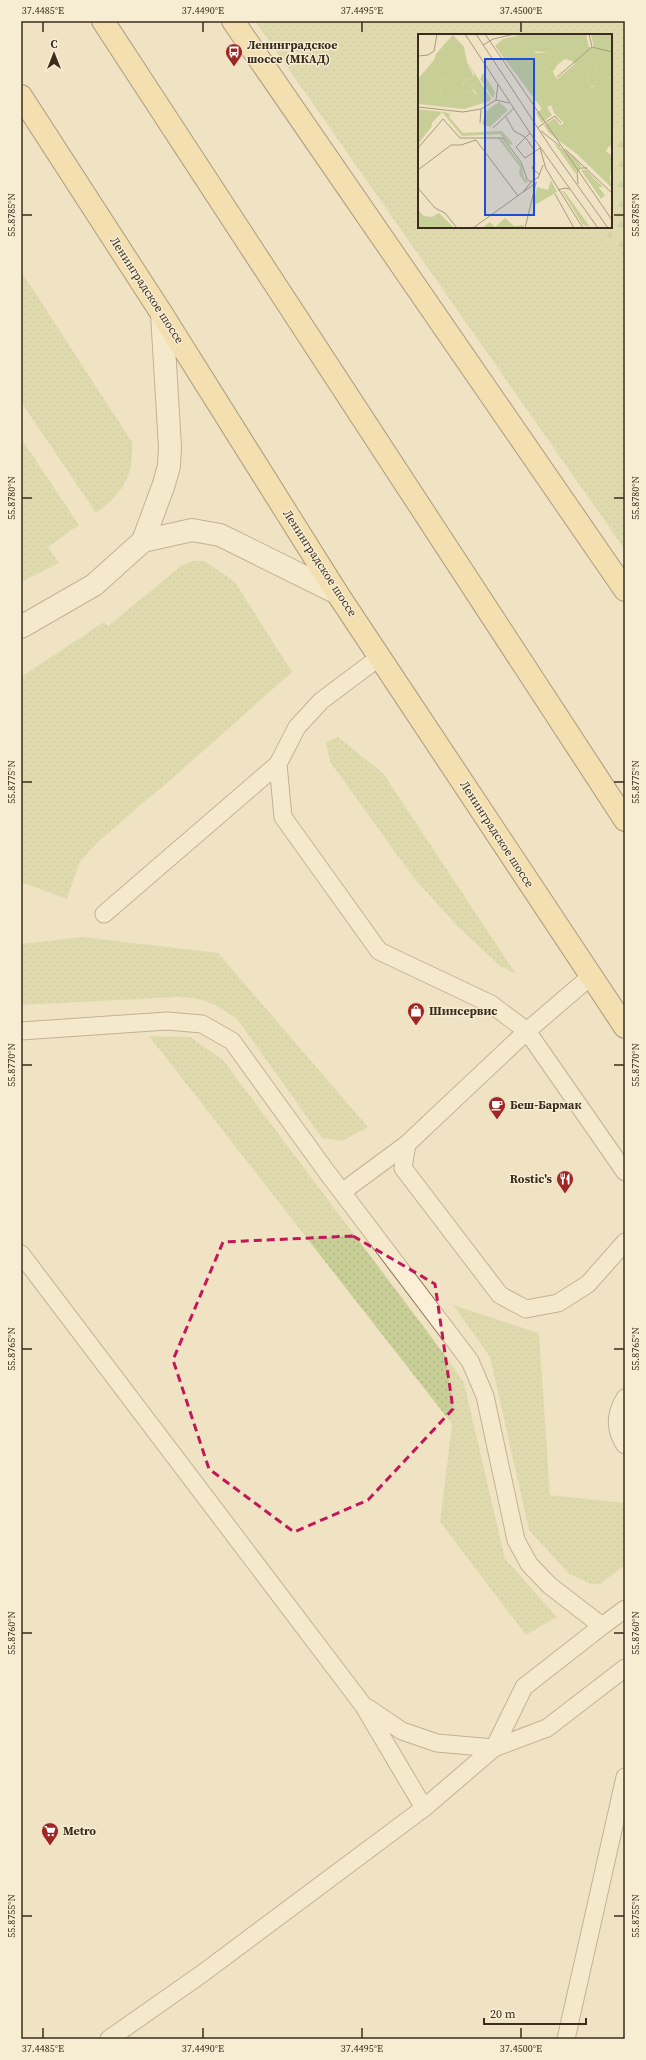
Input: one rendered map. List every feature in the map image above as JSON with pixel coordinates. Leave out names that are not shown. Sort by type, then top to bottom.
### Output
[{"type":"main road","points":[[103,21],[625,820]]},
{"type":"main road","points":[[233,21],[625,590]]},
{"type":"main road","name":"Ленинградское шоссе","points":[[21,96],[162,314],[337,593],[381,656],[590,977],[625,1027]]},
{"type":"street","points":[[21,627],[94,585],[143,541],[164,484],[170,453],[162,314]]},
{"type":"street","points":[[143,541],[192,530],[220,535],[337,593]]},
{"type":"lane","points":[[104,914],[278,764],[297,727],[316,706],[381,656]]},
{"type":"lane","points":[[278,764],[283,817],[379,951],[491,1004],[527,1031],[625,1172]]},
{"type":"lane","points":[[342,1192],[407,1144],[527,1031],[590,977]]},
{"type":"lane","points":[[21,1031],[167,1021],[202,1024],[232,1040],[342,1192],[470,1362],[485,1396],[516,1540],[529,1564],[549,1585],[602,1626]]},
{"type":"lane","points":[[407,1144],[403,1168],[500,1295],[526,1309],[558,1303],[588,1284],[625,1242]]},
{"type":"lane","points":[[21,1254],[363,1704],[424,1808]]},
{"type":"lane","points":[[625,1398],[617,1420],[619,1436],[625,1445]]},
{"type":"lane","points":[[494,1748],[524,1687],[625,1609]]},
{"type":"lane","points":[[109,2039],[203,1973],[424,1808],[494,1748],[547,1728],[625,1668]]},
{"type":"lane","points":[[363,1704],[402,1731],[437,1743],[494,1748]]},
{"type":"lane","points":[[566,2039],[625,1777]]},
{"type":"highlighted area","points":[[353,1236],[435,1284],[453,1409],[368,1500],[294,1532],[209,1469],[173,1360],[223,1242]]},
{"type":"green space","points":[[255,21],[625,21],[625,127],[620,128],[612,134],[612,34],[418,34],[418,228],[588,228],[611,249],[625,250],[625,545],[623,547]]},
{"type":"green space","points":[[625,127],[625,250],[611,250],[588,228],[612,228],[612,134],[620,128]]},
{"type":"green space","points":[[21,271],[132,442],[131,465],[129,475],[125,483],[120,491],[96,513],[21,402]]},
{"type":"green space","points":[[21,438],[79,525],[48,547],[59,563],[21,582]]},
{"type":"green space","points":[[192,561],[205,561],[235,582],[292,672],[183,769],[100,840],[80,861],[67,899],[21,882],[21,677],[104,622],[108,626],[181,566]]},
{"type":"green space","points":[[338,737],[383,773],[516,974],[500,966],[457,926],[414,878],[330,762],[326,742]]},
{"type":"green space","points":[[83,937],[218,953],[368,1127],[342,1141],[322,1138],[237,1019],[209,1002],[177,997],[21,1005],[21,944]]},
{"type":"green space","points":[[149,1036],[190,1037],[223,1060],[447,1358],[464,1383],[505,1559],[557,1617],[526,1635],[440,1522],[452,1424]]},
{"type":"green space","points":[[453,1305],[539,1333],[550,1495],[625,1503],[625,1565],[600,1584],[591,1584],[569,1574],[529,1530],[490,1357]]},
{"type":"place","name":"Ленинградское шоссе (МКАД)","points":[[234,67]]},
{"type":"place","name":"Шинсервис","points":[[416,1026]]},
{"type":"place","name":"Беш-Бармак","points":[[497,1120]]},
{"type":"place","name":"Rostic's","points":[[565,1194]]},
{"type":"place","name":"Metro","points":[[50,1846]]}]
